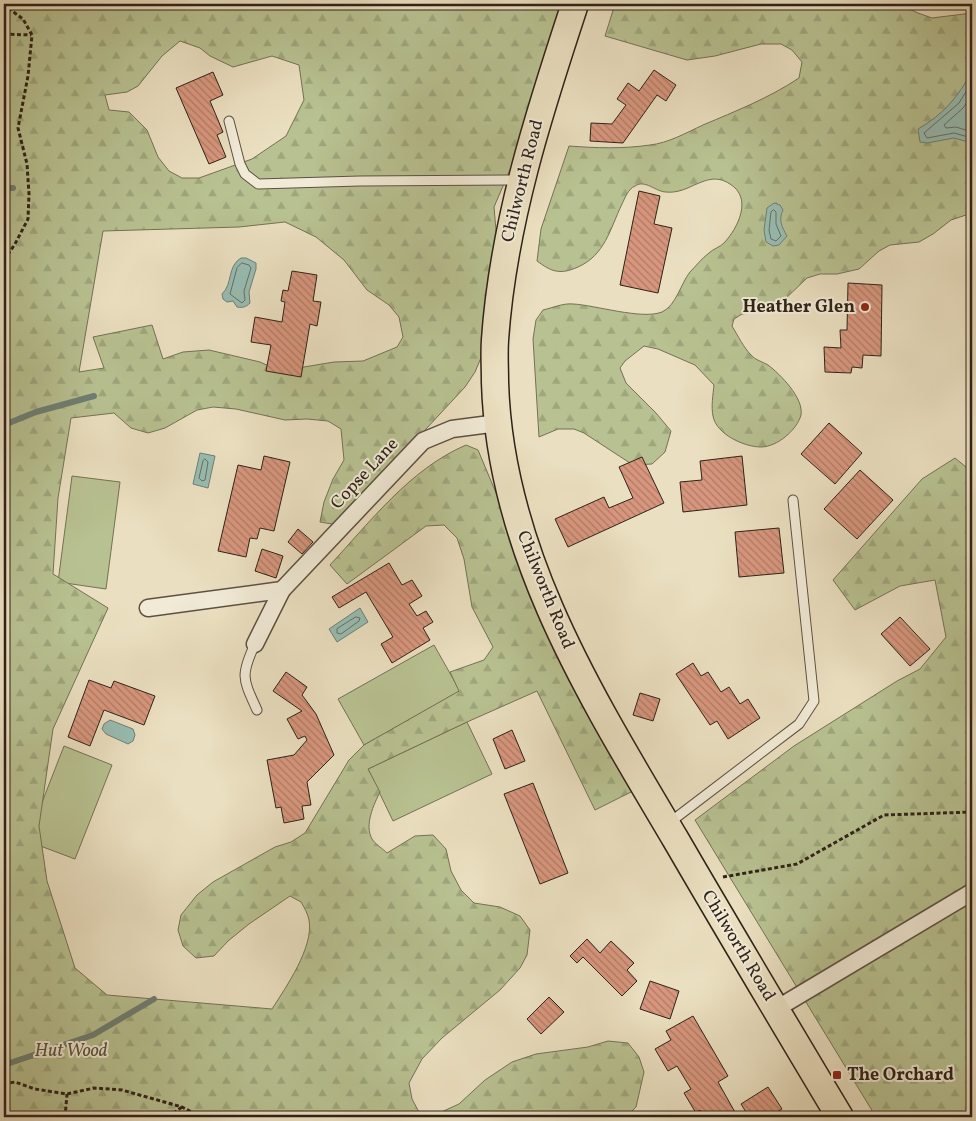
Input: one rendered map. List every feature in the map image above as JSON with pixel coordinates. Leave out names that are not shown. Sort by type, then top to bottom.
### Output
[{"type":"main road","name":"Chilworth Road","points":[[575,4],[541,112],[505,252],[494,342],[498,424],[511,499],[525,546],[541,589],[563,638],[587,684],[703,887],[840,1117]]},
{"type":"street","name":"Copse Lane","points":[[255,644],[282,590],[423,441],[452,429],[498,424]]},
{"type":"street","points":[[148,608],[282,590]]},
{"type":"street","points":[[776,1009],[972,892]]},
{"type":"lane","points":[[229,121],[240,164],[245,174],[258,184],[522,180]]},
{"type":"lane","points":[[667,825],[799,724],[814,701],[793,500]]},
{"type":"lane","points":[[255,644],[247,662],[244,675],[247,689],[257,710]]},
{"type":"path","points":[[4,260],[28,219],[27,164],[18,128],[28,76],[32,35],[23,19],[8,8],[6,4]]},
{"type":"path","points":[[4,34],[32,35]]},
{"type":"path","points":[[703,887],[717,878],[797,864],[884,815],[972,812]]},
{"type":"path","points":[[4,1084],[15,1082],[35,1089],[67,1094],[94,1088],[122,1090],[182,1107],[201,1117]]},
{"type":"path","points":[[65,1117],[67,1094]]},
{"type":"path","points":[[168,1117],[182,1107]]},
{"type":"green space","name":"Hut Wood","points":[[4,4],[563,4],[529,105],[512,165],[494,207],[497,242],[483,353],[475,372],[465,387],[413,443],[332,524],[320,522],[324,502],[333,479],[344,460],[341,429],[328,421],[307,419],[285,420],[236,409],[213,407],[197,410],[165,428],[148,433],[131,428],[114,413],[71,418],[58,498],[53,574],[108,608],[53,729],[39,826],[47,881],[75,968],[107,995],[272,1009],[298,966],[307,942],[309,920],[301,902],[290,896],[249,924],[228,941],[214,956],[196,958],[183,946],[178,930],[181,915],[197,895],[213,882],[275,847],[291,842],[305,833],[349,760],[364,745],[459,691],[450,672],[484,660],[493,647],[472,607],[464,559],[457,538],[444,525],[426,526],[347,584],[330,565],[392,498],[427,468],[446,455],[466,445],[478,450],[507,519],[637,789],[595,810],[537,691],[368,769],[380,792],[369,821],[370,833],[375,843],[387,853],[415,836],[433,835],[446,849],[451,871],[461,890],[474,903],[500,907],[520,916],[530,930],[527,955],[520,968],[500,990],[442,1038],[422,1059],[409,1083],[412,1099],[420,1114],[437,1114],[459,1104],[485,1080],[512,1062],[536,1054],[588,1047],[608,1041],[628,1043],[639,1057],[644,1072],[636,1107],[626,1117],[4,1117]],"holes":[[[180,41],[200,48],[210,56],[233,67],[272,56],[299,65],[304,100],[286,136],[252,159],[199,178],[182,178],[169,171],[158,157],[147,130],[129,112],[109,110],[105,95],[127,92],[138,86],[162,56]],[[285,222],[316,237],[344,260],[367,290],[389,305],[399,317],[403,337],[397,347],[363,361],[334,362],[280,371],[260,362],[209,350],[183,352],[163,359],[152,325],[93,337],[104,368],[79,372],[103,231],[239,227]]]},
{"type":"green space","points":[[615,4],[898,4],[932,18],[972,13],[972,213],[951,220],[919,242],[890,245],[879,251],[859,269],[837,274],[820,274],[807,278],[783,301],[770,310],[742,314],[734,319],[732,326],[748,352],[779,374],[799,401],[801,415],[799,421],[786,437],[773,444],[761,447],[747,445],[725,434],[715,422],[713,416],[714,385],[695,365],[658,349],[644,346],[625,361],[620,368],[626,383],[671,431],[665,452],[652,464],[633,465],[584,433],[574,429],[558,429],[539,437],[533,339],[536,320],[543,310],[569,304],[631,313],[653,314],[662,312],[675,300],[690,272],[704,257],[729,237],[738,221],[742,205],[741,197],[737,190],[725,181],[716,179],[706,180],[683,190],[673,192],[662,191],[639,184],[630,189],[606,240],[595,256],[578,267],[566,271],[552,270],[537,261],[541,229],[569,146],[599,148],[630,147],[657,144],[670,140],[752,104],[788,85],[799,78],[802,62],[792,50],[781,44],[761,44],[715,56],[687,60],[605,36]]},
{"type":"green space","points":[[955,458],[972,472],[972,1117],[876,1117],[695,820],[794,746],[897,681],[920,669],[946,637],[935,580],[900,586],[855,610],[833,580],[922,479]]},
{"type":"green space","points":[[72,476],[120,482],[106,589],[58,582]]},
{"type":"green space","points":[[434,645],[460,691],[364,745],[338,699]]},
{"type":"green space","points":[[467,722],[492,774],[393,821],[368,769]]},
{"type":"green space","points":[[64,746],[112,765],[75,859],[27,841]]},
{"type":"water","points":[[972,71],[972,143],[954,138],[927,143],[920,142],[918,129],[935,118],[950,104],[962,89]]},
{"type":"water","points":[[774,203],[780,205],[783,210],[781,220],[787,236],[779,245],[773,246],[766,242],[764,230],[767,208]]},
{"type":"water","points":[[241,258],[246,258],[256,263],[256,269],[249,292],[250,303],[246,306],[237,307],[233,301],[227,302],[223,299],[222,294],[228,285],[234,266]]},
{"type":"water","points":[[200,453],[215,456],[208,488],[193,484]]},
{"type":"water","points":[[360,608],[368,622],[337,642],[329,629]]},
{"type":"water","points":[[110,720],[133,729],[135,735],[133,741],[128,744],[106,734],[102,729],[104,724]]},
{"type":"building","points":[[654,70],[676,85],[666,101],[657,95],[623,143],[590,141],[591,123],[612,124],[626,105],[617,99],[628,83],[639,91]]},
{"type":"building","points":[[213,72],[223,95],[210,101],[223,132],[217,135],[226,157],[209,164],[176,88]]},
{"type":"building","points":[[639,191],[660,196],[654,224],[672,228],[658,293],[620,285]]},
{"type":"building","points":[[292,271],[317,275],[313,301],[321,302],[317,326],[310,324],[301,377],[266,371],[271,345],[251,342],[255,317],[282,322],[285,302],[281,301],[283,290],[288,291]]},
{"type":"building","name":"Heather Glen","points":[[848,283],[882,285],[881,356],[863,355],[862,368],[852,367],[851,373],[825,372],[824,347],[841,348],[840,330],[847,330]]},
{"type":"building","points":[[829,423],[862,453],[835,484],[801,454]]},
{"type":"building","points":[[264,456],[290,462],[274,531],[260,528],[257,539],[250,538],[246,557],[218,551],[238,465],[261,470]]},
{"type":"building","points":[[742,456],[747,505],[683,512],[680,482],[702,480],[700,461]]},
{"type":"building","points":[[642,457],[664,503],[568,547],[555,519],[604,497],[609,508],[633,498],[619,467]]},
{"type":"building","points":[[860,470],[893,500],[857,539],[824,509]]},
{"type":"building","points":[[779,528],[784,573],[739,577],[735,532]]},
{"type":"building","points":[[298,529],[313,542],[302,554],[288,542]]},
{"type":"building","points":[[262,549],[283,556],[276,578],[255,571]]},
{"type":"building","points":[[389,563],[402,585],[412,580],[422,596],[409,604],[417,616],[426,611],[433,622],[423,628],[430,640],[392,663],[381,644],[393,637],[366,592],[339,608],[332,597]]},
{"type":"building","points":[[900,617],[930,649],[910,666],[881,634]]},
{"type":"building","points":[[693,663],[701,676],[708,672],[721,692],[729,687],[740,704],[748,699],[760,718],[728,739],[717,721],[710,725],[676,674]]},
{"type":"building","points":[[286,672],[307,687],[302,695],[316,714],[334,755],[307,782],[311,805],[302,806],[304,819],[284,823],[281,807],[276,808],[267,760],[294,755],[307,740],[305,736],[298,739],[287,719],[302,711],[273,691]]},
{"type":"building","points":[[89,680],[111,688],[114,681],[155,696],[144,725],[104,710],[90,746],[68,737]]},
{"type":"building","points":[[640,693],[660,699],[653,721],[633,715]]},
{"type":"building","points":[[512,730],[525,761],[505,769],[493,739]]},
{"type":"building","points":[[533,783],[568,873],[540,884],[504,794]]},
{"type":"building","points":[[587,939],[600,953],[611,941],[634,963],[627,970],[637,981],[622,996],[583,957],[577,963],[570,956]]},
{"type":"building","points":[[650,981],[679,991],[670,1019],[640,1009]]},
{"type":"building","points":[[549,997],[564,1012],[541,1034],[527,1019]]},
{"type":"building","points":[[693,1016],[728,1076],[718,1082],[736,1114],[730,1117],[705,1117],[700,1110],[696,1113],[684,1093],[691,1089],[677,1066],[668,1071],[655,1049],[671,1040],[666,1031]]},
{"type":"building","points":[[768,1087],[782,1109],[768,1117],[749,1117],[741,1104]]},
{"type":"waterway","points":[[4,188],[13,188]]},
{"type":"waterway","points":[[4,425],[36,412],[94,396]]},
{"type":"waterway","points":[[4,1065],[93,1035],[154,999]]},
{"type":"place","name":"Heather Glen","points":[[865,307]]},
{"type":"place","name":"The Orchard","points":[[837,1075]]}]
